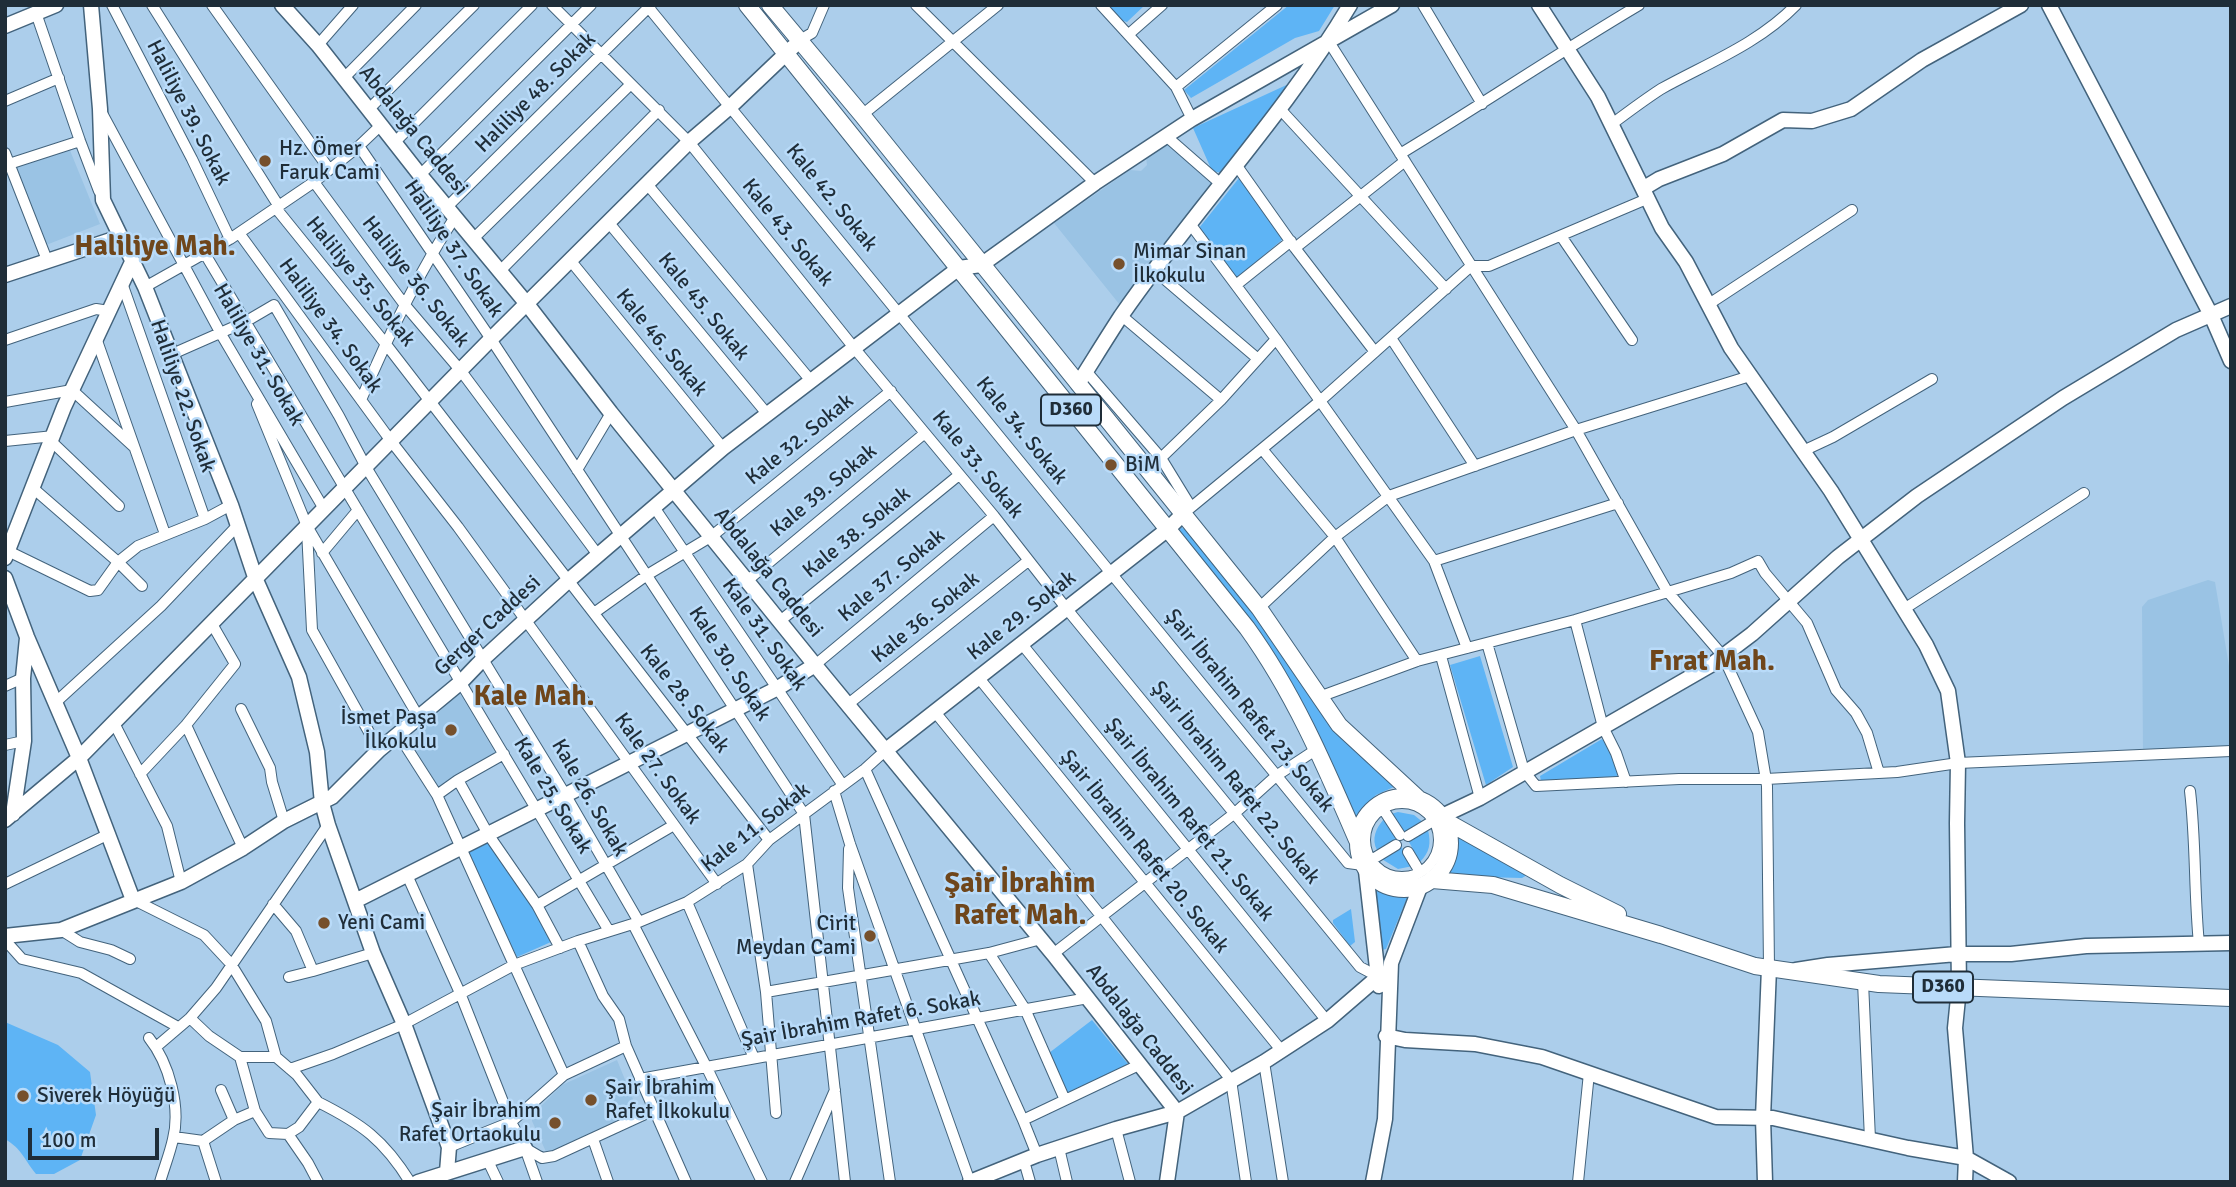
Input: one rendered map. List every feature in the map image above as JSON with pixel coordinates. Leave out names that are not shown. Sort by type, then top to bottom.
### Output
[{"type":"main road","name":"D360","points":[[747,5],[1168,528],[1270,659],[1301,714],[1357,840]]},
{"type":"main road","name":"D360","points":[[770,5],[862,115],[981,265],[1082,378],[1187,510],[1259,608],[1339,725],[1419,799]]},
{"type":"main road","points":[[1395,797],[1419,799],[1428,803],[1440,819],[1449,832],[1447,859],[1441,871],[1408,889],[1385,886],[1358,853],[1357,840],[1365,817],[1373,808],[1395,797]]},
{"type":"main road","name":"D360","points":[[1440,819],[1560,885],[1661,935]]},
{"type":"main road","name":"D360","points":[[1424,880],[1493,885],[1755,966],[1863,982],[2231,998]]},
{"type":"street","points":[[5,26],[56,5]]},
{"type":"street","points":[[91,5],[100,109],[103,200]]},
{"type":"street","name":"Haliliye 39. Sokak","points":[[112,5],[234,236]]},
{"type":"street","name":"Haliliye 35. Sokak","points":[[152,5],[278,205],[279,212],[385,343],[569,580]]},
{"type":"street","points":[[212,5],[329,169]]},
{"type":"street","name":"Abdalağa Caddesi","points":[[283,5],[527,304],[611,413],[847,705],[1041,939],[1177,1112],[1167,1182]]},
{"type":"street","points":[[318,45],[353,5]]},
{"type":"street","points":[[343,79],[416,5]]},
{"type":"street","points":[[368,110],[474,5]]},
{"type":"street","points":[[395,142],[532,5]]},
{"type":"street","name":"Kale 43. Sokak","points":[[552,5],[689,142],[855,349]]},
{"type":"street","points":[[420,174],[591,5]]},
{"type":"street","points":[[9,817],[79,758],[689,142],[800,40],[812,33],[824,5]]},
{"type":"street","points":[[916,5],[1095,183]]},
{"type":"street","points":[[862,115],[998,5]]},
{"type":"street","points":[[1101,5],[1176,87],[1192,120]]},
{"type":"street","points":[[1129,34],[1162,5]]},
{"type":"street","points":[[1176,87],[1278,5]]},
{"type":"street","points":[[1350,5],[1329,42],[1155,271],[1082,378],[1161,458],[1187,510],[1320,401],[1471,266],[1489,266],[1561,236],[1647,193],[1659,179],[1723,154],[1783,120],[1812,121],[1851,109],[1912,66],[2021,5]]},
{"type":"street","points":[[958,268],[981,265],[1166,136],[1392,5]]},
{"type":"street","points":[[1423,5],[1482,104]]},
{"type":"street","points":[[1539,5],[1598,97],[1662,228],[1686,262],[1731,348],[1862,539],[1926,645],[1948,691],[1958,763],[1959,988],[1955,1028],[1966,1158],[1965,1182]]},
{"type":"street","points":[[1236,285],[1360,197],[1402,158],[1567,48],[1639,5]]},
{"type":"street","points":[[1612,124],[1661,90],[1767,31],[1796,5]]},
{"type":"street","points":[[2049,5],[2211,314],[2231,360]]},
{"type":"street","name":"Haliliye 48. Sokak","points":[[361,400],[385,343],[451,212],[650,6]]},
{"type":"street","name":"Kale 42. Sokak","points":[[650,6],[901,314]]},
{"type":"street","points":[[36,13],[103,200],[145,287],[232,505],[256,580],[299,677],[317,752],[322,803],[328,825],[373,953],[404,1024],[449,1147],[449,1177]]},
{"type":"street","points":[[1329,42],[1576,430],[1667,591],[1723,656],[1758,732],[1766,779],[1769,968],[1763,1118],[1765,1182]]},
{"type":"street","points":[[5,101],[59,78]]},
{"type":"street","points":[[473,239],[631,83]]},
{"type":"street","name":"Haliliye 31. Sokak","points":[[100,109],[221,334],[324,509]]},
{"type":"street","points":[[1280,109],[1446,289]]},
{"type":"street","points":[[500,271],[659,110]]},
{"type":"street","points":[[145,287],[234,236],[314,182],[381,125]]},
{"type":"street","points":[[1166,136],[1222,185]]},
{"type":"street","points":[[9,164],[80,141]]},
{"type":"street","name":"Haliliye 37. Sokak","points":[[359,146],[577,470]]},
{"type":"street","points":[[5,153],[47,260]]},
{"type":"street","points":[[1237,166],[1375,352]]},
{"type":"street","name":"Haliliye 36. Sokak","points":[[314,182],[404,304],[461,371],[598,555]]},
{"type":"street","points":[[646,184],[812,382]]},
{"type":"street","points":[[1709,304],[1852,211]]},
{"type":"street","name":"Kale 45. Sokak","points":[[609,223],[768,415]]},
{"type":"street","points":[[1191,225],[1434,561],[1467,648]]},
{"type":"street","name":"Haliliye 34. Sokak","points":[[234,236],[285,297],[391,441]]},
{"type":"street","points":[[1561,236],[1632,340]]},
{"type":"street","points":[[5,275],[120,237]]},
{"type":"street","name":"Kale 25. Sokak","points":[[205,254],[609,931]]},
{"type":"street","name":"Kale 46. Sokak","points":[[570,260],[723,448]]},
{"type":"street","points":[[132,262],[72,390],[7,555],[90,592],[98,590],[118,562],[138,546],[232,505]]},
{"type":"street","name":"Gerger Caddesi","points":[[5,938],[61,930],[181,882],[243,848],[284,821],[332,797],[379,750],[461,682],[569,580],[723,448],[958,268]]},
{"type":"street","points":[[1155,271],[1258,359]]},
{"type":"street","name":"Haliliye 22. Sokak","points":[[123,286],[205,519]]},
{"type":"street","points":[[170,355],[245,322],[285,297]]},
{"type":"street","name":"Kale 26. Sokak","points":[[274,305],[340,416],[366,467],[606,865],[762,1182]]},
{"type":"street","points":[[1366,865],[1401,839],[1480,798],[1723,656],[1917,496],[2063,398],[2176,330],[2231,306]]},
{"type":"street","points":[[5,340],[96,309],[109,311]]},
{"type":"street","name":"Kale 34. Sokak","points":[[901,314],[1112,572]]},
{"type":"street","points":[[1122,316],[1222,400]]},
{"type":"street","points":[[96,338],[165,534]]},
{"type":"street","points":[[1391,338],[1475,466]]},
{"type":"street","points":[[1161,458],[1222,400],[1276,339]]},
{"type":"street","name":"Kale 33. Sokak","points":[[855,349],[994,516],[1066,608]]},
{"type":"street","points":[[243,371],[306,526],[418,716]]},
{"type":"street","points":[[1259,608],[1335,537],[1389,496],[1576,430],[1749,376]]},
{"type":"street","points":[[1803,451],[1932,379]]},
{"type":"street","points":[[5,402],[72,390]]},
{"type":"street","points":[[72,390],[135,448]]},
{"type":"street","name":"Kale 32. Sokak","points":[[594,614],[647,575],[712,536],[891,391]]},
{"type":"street","points":[[577,470],[611,413]]},
{"type":"street","name":"Kale 39. Sokak","points":[[748,580],[925,433]]},
{"type":"street","points":[[5,441],[52,439],[119,506]]},
{"type":"street","name":"Kale 27. Sokak","points":[[391,441],[458,527],[717,884]]},
{"type":"street","points":[[1262,449],[1335,537],[1417,661]]},
{"type":"street","name":"Kale 30. Sokak","points":[[577,470],[804,814]]},
{"type":"street","name":"Kale 38. Sokak","points":[[780,621],[958,475]]},
{"type":"street","points":[[34,489],[142,586]]},
{"type":"street","points":[[1904,609],[2084,493]]},
{"type":"street","points":[[1434,561],[1618,503]]},
{"type":"street","name":"Kale 31. Sokak","points":[[654,507],[778,688],[838,788],[849,844]]},
{"type":"street","points":[[322,553],[358,510]]},
{"type":"street","name":"Kale 29. Sokak","points":[[887,750],[1168,528],[1187,510]]},
{"type":"street","name":"Kale 37. Sokak","points":[[815,665],[994,516]]},
{"type":"street","points":[[56,702],[161,606],[238,525]]},
{"type":"street","points":[[306,526],[312,630],[379,750]]},
{"type":"street","name":"Kale 36. Sokak","points":[[847,705],[1028,561]]},
{"type":"street","points":[[1319,697],[1417,661],[1575,620],[1731,573],[1758,561],[1807,623],[1836,690],[1856,713],[1867,733],[1879,773]]},
{"type":"street","name":"Şair İbrahim Rafet 23. Sokak","points":[[1112,572],[1348,863],[1366,865]]},
{"type":"street","points":[[5,578],[12,614],[27,637],[56,702],[133,900],[204,935],[231,964],[266,1021],[276,1058]]},
{"type":"street","name":"Kale 28. Sokak","points":[[569,580],[769,840]]},
{"type":"street","name":"Şair İbrahim Rafet 22. Sokak","points":[[1066,608],[1360,967],[1378,978]]},
{"type":"street","points":[[1575,620],[1603,727],[1626,782]]},
{"type":"street","points":[[140,774],[186,725],[235,664],[212,624]]},
{"type":"street","points":[[9,817],[24,741],[23,678],[27,637]]},
{"type":"street","name":"Şair İbrahim Rafet 21. Sokak","points":[[1021,643],[1327,1021]]},
{"type":"street","points":[[1487,643],[1524,771],[1536,786],[1679,779],[1766,779],[1879,773],[1958,763],[2231,751]]},
{"type":"street","points":[[1441,656],[1480,798]]},
{"type":"street","points":[[355,901],[778,688],[815,665]]},
{"type":"street","name":"Şair İbrahim Rafet 20. Sokak","points":[[978,677],[1281,1050]]},
{"type":"street","points":[[5,686],[23,678]]},
{"type":"street","points":[[241,709],[270,768],[284,821]]},
{"type":"street","points":[[935,712],[1231,1080],[1246,1182]]},
{"type":"street","points":[[114,723],[167,826],[181,882]]},
{"type":"street","points":[[186,725],[243,848]]},
{"type":"street","points":[[398,734],[437,795],[564,1075]]},
{"type":"street","points":[[5,745],[24,741]]},
{"type":"street","points":[[1053,954],[1235,813],[1276,776],[1317,749]]},
{"type":"street","name":"Kale 11. Sokak","points":[[290,1069],[404,1024],[514,965],[636,923],[687,902],[747,864],[769,840],[887,750]]},
{"type":"street","points":[[437,795],[504,754]]},
{"type":"street","points":[[865,769],[1023,1119],[1030,1158],[1030,1182]]},
{"type":"street","points":[[458,780],[488,834],[537,905],[560,948]]},
{"type":"street","points":[[2190,791],[2199,944]]},
{"type":"street","points":[[1386,1036],[1365,836],[1375,815],[1396,803],[1421,808],[1440,819]]},
{"type":"street","points":[[1383,809],[1401,839]]},
{"type":"street","points":[[804,814],[845,1182]]},
{"type":"street","points":[[156,1047],[190,1018],[216,988],[328,825]]},
{"type":"street","points":[[537,905],[674,825]]},
{"type":"street","points":[[5,884],[109,834]]},
{"type":"street","points":[[849,844],[970,1182],[989,1178],[1030,1158],[1059,1148],[1177,1112],[1264,1062],[1327,1021],[1378,978],[1391,963]]},
{"type":"street","points":[[849,844],[848,888],[890,1182]]},
{"type":"street","points":[[1373,1182],[1385,1119],[1386,1036],[1391,963],[1424,880],[1408,852]]},
{"type":"street","points":[[747,864],[766,992],[776,1113]]},
{"type":"street","points":[[407,875],[460,993],[510,1122],[525,1148],[537,1182]]},
{"type":"street","points":[[687,902],[754,1058]]},
{"type":"street","points":[[273,904],[296,931],[313,971]]},
{"type":"street","points":[[61,930],[80,942],[111,950],[130,959]]},
{"type":"street","points":[[5,938],[22,960],[81,973],[178,1027]]},
{"type":"street","points":[[766,992],[989,953],[1041,939]]},
{"type":"street","points":[[578,941],[603,996],[619,1019],[626,1046],[687,1182]]},
{"type":"street","points":[[1789,971],[1957,954],[2011,954],[2086,946],[2231,943]]},
{"type":"street","points":[[289,977],[373,953]]},
{"type":"street","points":[[989,953],[1025,1009],[1065,1100]]},
{"type":"street","points":[[1863,982],[1870,1139]]},
{"type":"street","name":"Şair İbrahim Rafet 6. Sokak","points":[[640,1079],[1088,998]]},
{"type":"street","points":[[190,1018],[209,1036],[240,1057],[276,1058],[298,1074],[318,1102],[367,1130],[393,1155],[410,1182]]},
{"type":"street","points":[[1386,1036],[1405,1040],[1475,1044],[1542,1057],[1716,1117],[1792,1121],[1966,1158],[2009,1182]]},
{"type":"street","points":[[149,1038],[165,1069],[176,1111],[174,1138],[160,1182]]},
{"type":"street","points":[[449,1147],[510,1122],[564,1075],[626,1046]]},
{"type":"street","points":[[240,1057],[255,1111],[269,1133],[288,1134],[299,1127],[318,1102]]},
{"type":"street","points":[[1264,1062],[1283,1182]]},
{"type":"street","points":[[1023,1119],[1140,1064]]},
{"type":"street","points":[[1578,1182],[1589,1073]]},
{"type":"street","points":[[795,1182],[835,1089]]},
{"type":"street","points":[[221,1090],[234,1119]]},
{"type":"street","points":[[418,1182],[449,1177],[525,1148],[542,1158],[554,1156],[654,1110]]},
{"type":"street","points":[[174,1138],[202,1142],[234,1119],[255,1111]]},
{"type":"street","points":[[1116,1129],[1130,1182]]},
{"type":"street","points":[[288,1134],[318,1182]]},
{"type":"street","points":[[593,1139],[608,1182]]},
{"type":"street","points":[[202,1142],[216,1182]]},
{"type":"street","points":[[1059,1148],[1067,1182]]},
{"type":"street","points":[[488,1161],[498,1182]]},
{"type":"shaded area","points":[[1106,5],[1145,5],[1127,22],[1120,20]]},
{"type":"shaded area","points":[[1289,5],[1335,5],[1319,31],[1295,38],[1191,98],[1184,90]]},
{"type":"shaded area","points":[[1293,82],[1222,173],[1212,171],[1193,128]]},
{"type":"shaded area","name":"Mimar Sinan İlkokulu","points":[[1168,142],[1214,185],[1120,305],[1054,223],[1130,170],[1141,171],[1147,165],[1146,157]]},
{"type":"shaded area","points":[[69,148],[100,224],[46,245],[15,168]]},
{"type":"shaded area","points":[[1239,178],[1283,239],[1237,278],[1199,228]]},
{"type":"shaded area","points":[[1181,527],[1188,532],[1276,643],[1396,786],[1376,795],[1355,819],[1327,752],[1294,687],[1258,631],[1179,532]]},
{"type":"shaded area","points":[[2208,580],[2215,582],[2231,678],[2231,747],[2143,754],[2142,607],[2148,600]]},
{"type":"shaded area","points":[[1480,656],[1513,767],[1486,785],[1450,665]]},
{"type":"shaded area","name":"İsmet Paşa İlkokulu","points":[[459,692],[496,754],[439,788],[410,741]]},
{"type":"shaded area","points":[[1602,739],[1613,757],[1617,777],[1541,781],[1540,776]]},
{"type":"shaded area","points":[[1398,812],[1414,815],[1424,823],[1405,834],[1391,814]]},
{"type":"shaded area","points":[[1384,819],[1396,839],[1377,850],[1375,834]]},
{"type":"shaded area","points":[[1455,829],[1530,873],[1522,878],[1444,876],[1455,851]]},
{"type":"shaded area","points":[[1428,830],[1429,847],[1420,862],[1409,842]]},
{"type":"shaded area","points":[[489,841],[534,906],[551,942],[517,957],[467,852]]},
{"type":"shaded area","points":[[1401,846],[1413,866],[1398,869],[1380,858]]},
{"type":"shaded area","points":[[1370,885],[1382,890],[1409,893],[1386,949],[1382,950]]},
{"type":"shaded area","points":[[1351,909],[1355,942],[1350,946],[1333,920]]},
{"type":"shaded area","points":[[1092,1020],[1128,1064],[1067,1095],[1049,1053]]},
{"type":"shaded area","points":[[5,1022],[58,1045],[90,1072],[96,1115],[80,1160],[54,1174],[36,1174],[19,1151],[5,1139]]},
{"type":"shaded area","name":"Şair İbrahim Rafet İlkokulu","points":[[617,1060],[639,1114],[547,1154],[532,1121],[532,1115],[562,1085]]},
{"type":"place","name":"Hz. Ömer Faruk Cami","points":[[265,161]]},
{"type":"place","name":"Mimar Sinan İlkokulu","points":[[1119,264]]},
{"type":"place","name":"BiM","points":[[1111,465]]},
{"type":"place","name":"İsmet Paşa İlkokulu","points":[[451,730]]},
{"type":"place","name":"Yeni Cami","points":[[324,923]]},
{"type":"place","name":"Cirit Meydan Cami","points":[[870,936]]},
{"type":"place","name":"Siverek Höyüğü","points":[[23,1096]]},
{"type":"place","name":"Şair İbrahim Rafet İlkokulu","points":[[591,1100]]},
{"type":"place","name":"Şair İbrahim Rafet Ortaokulu","points":[[555,1123]]},
{"type":"district","name":"Haliliye Mah.","points":[[155,248]]},
{"type":"district","name":"Fırat Mah.","points":[[1712,663]]},
{"type":"district","name":"Kale Mah.","points":[[534,698]]},
{"type":"district","name":"Şair İbrahim Rafet Mah.","points":[[1020,901]]}]
